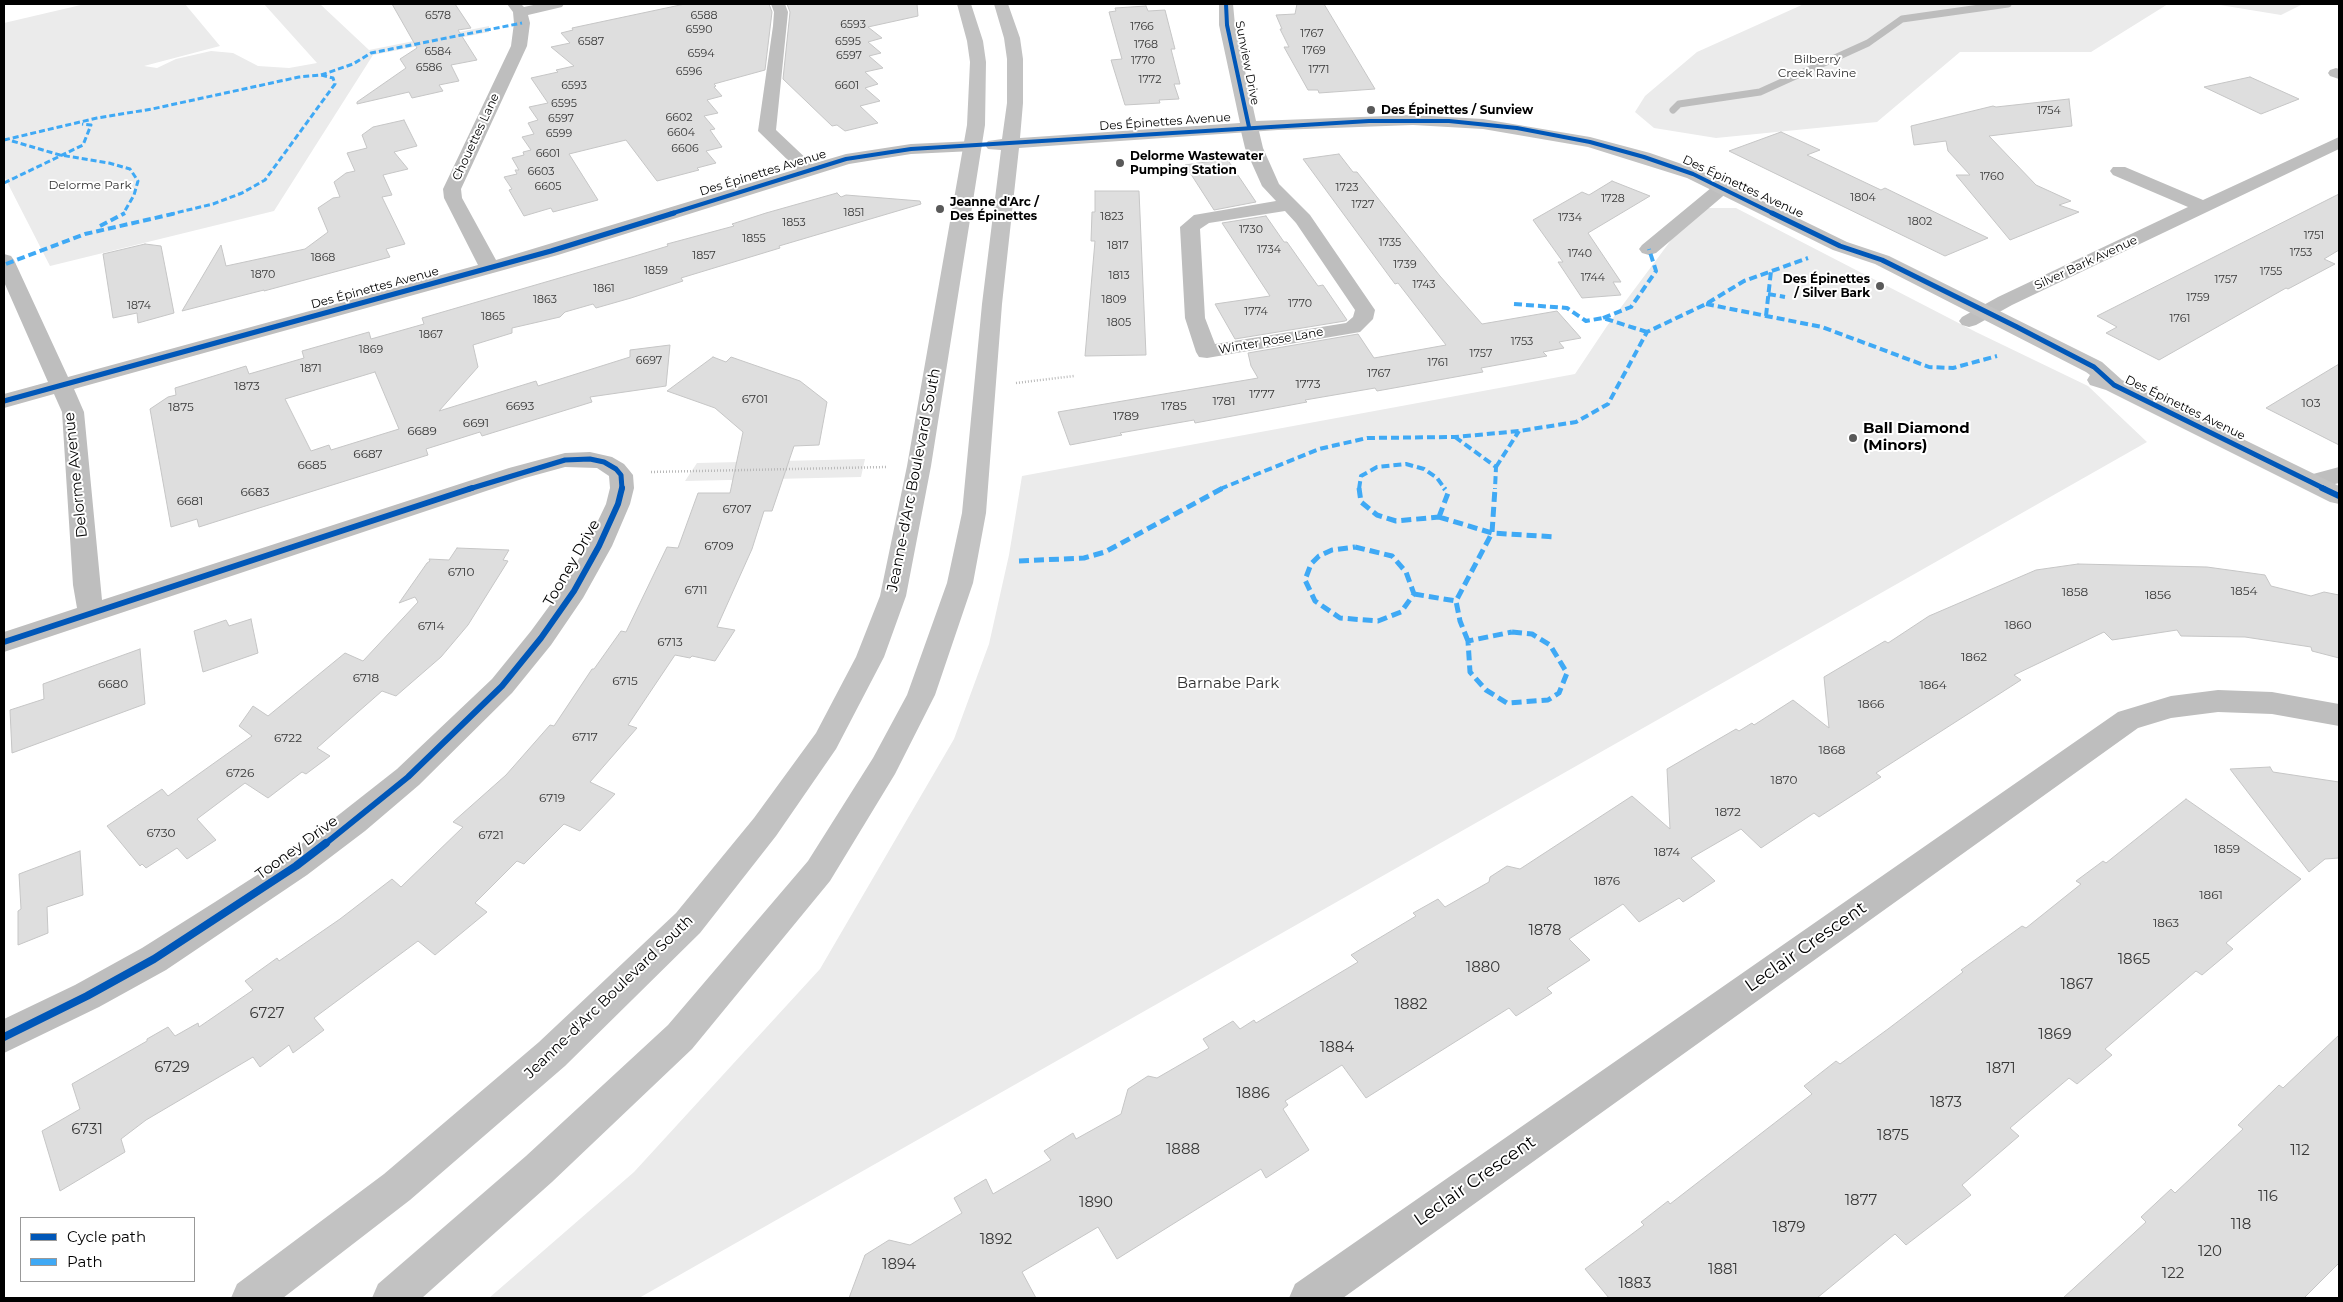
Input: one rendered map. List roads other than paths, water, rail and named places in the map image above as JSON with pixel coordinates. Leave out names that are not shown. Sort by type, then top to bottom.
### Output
[{"type":"main road","name":"Jeanne-d'Arc Boulevard South","points":[[251,1298],[397,1186],[552,1054],[694,916],[765,827],[826,741],[870,657],[893,596],[919,466],[973,146],[978,100],[978,62],[975,41],[964,4]]},
{"type":"main road","points":[[392,1298],[539,1169],[680,1037],[819,870],[884,766],[921,695],[960,583],[974,513],[993,294],[1011,144],[1016,81],[1012,38],[1001,4]]},
{"type":"main road","name":"Sunview Drive","points":[[1226,4],[1227,25],[1249,127]]},
{"type":"main road","name":"Des Épinettes Avenue","points":[[973,146],[1249,127],[1412,120],[1517,128],[1618,149],[1693,174],[1723,188],[1840,246],[1864,266],[1978,316],[2080,374],[2114,385],[2339,496]]},
{"type":"street","points":[[517,8],[557,4]]},
{"type":"street","points":[[778,4],[781,12],[781,26],[767,131],[790,155],[808,170]]},
{"type":"street","name":"Chouettes Lane","points":[[490,268],[453,198],[452,189],[519,46],[522,23],[517,8]]},
{"type":"street","name":"Winter Rose Lane","points":[[1249,127],[1254,148],[1271,186],[1303,219],[1365,310],[1363,319],[1352,328],[1207,352],[1195,318],[1190,227],[1201,219],[1209,217],[1289,205]]},
{"type":"street","name":"Silver Bark Avenue","points":[[1978,316],[2339,142]]},
{"type":"street","name":"Des Épinettes Avenue","points":[[4,401],[551,251],[846,159],[884,152],[973,146]]},
{"type":"street","points":[[2119,171],[2204,207]]},
{"type":"street","points":[[1649,249],[1723,188]]},
{"type":"street","name":"Delorme Avenue","points":[[4,260],[59,386],[73,412],[86,586],[91,613]]},
{"type":"street","name":"Tooney Drive","points":[[4,1036],[104,987],[154,959],[296,866],[354,822],[408,776],[502,686],[541,638],[574,591],[599,546],[618,504],[622,488],[621,475],[616,469],[604,462],[590,458],[565,460],[517,473],[91,613]]},
{"type":"street","points":[[2311,482],[2339,474]]},
{"type":"street","points":[[4,642],[91,613]]},
{"type":"street","name":"Leclair Crescent","points":[[1309,1298],[2128,720],[2171,707],[2218,701],[2272,703],[2339,715]]},
{"type":"waterway","points":[[1673,110],[1679,104],[1760,92],[1868,43],[1902,19],[2008,4]]},
{"type":"place","name":"Des Épinettes / Sunview","points":[[1371,110]]},
{"type":"place","name":"Delorme Wastewater Pumping Station","points":[[1120,163]]},
{"type":"place","name":"Jeanne d'Arc / Des Épinettes","points":[[940,209]]},
{"type":"place","name":"Des Épinettes / Silver Bark","points":[[1880,286]]},
{"type":"place","name":"Ball Diamond (Minors)","points":[[1853,438]]},
{"type":"park label","name":"Bilberry Creek Ravine","points":[[1817,66]]},
{"type":"park label","name":"Delorme Park","points":[[90,185]]},
{"type":"park label","name":"Barnabe Park","points":[[1228,684]]}]
